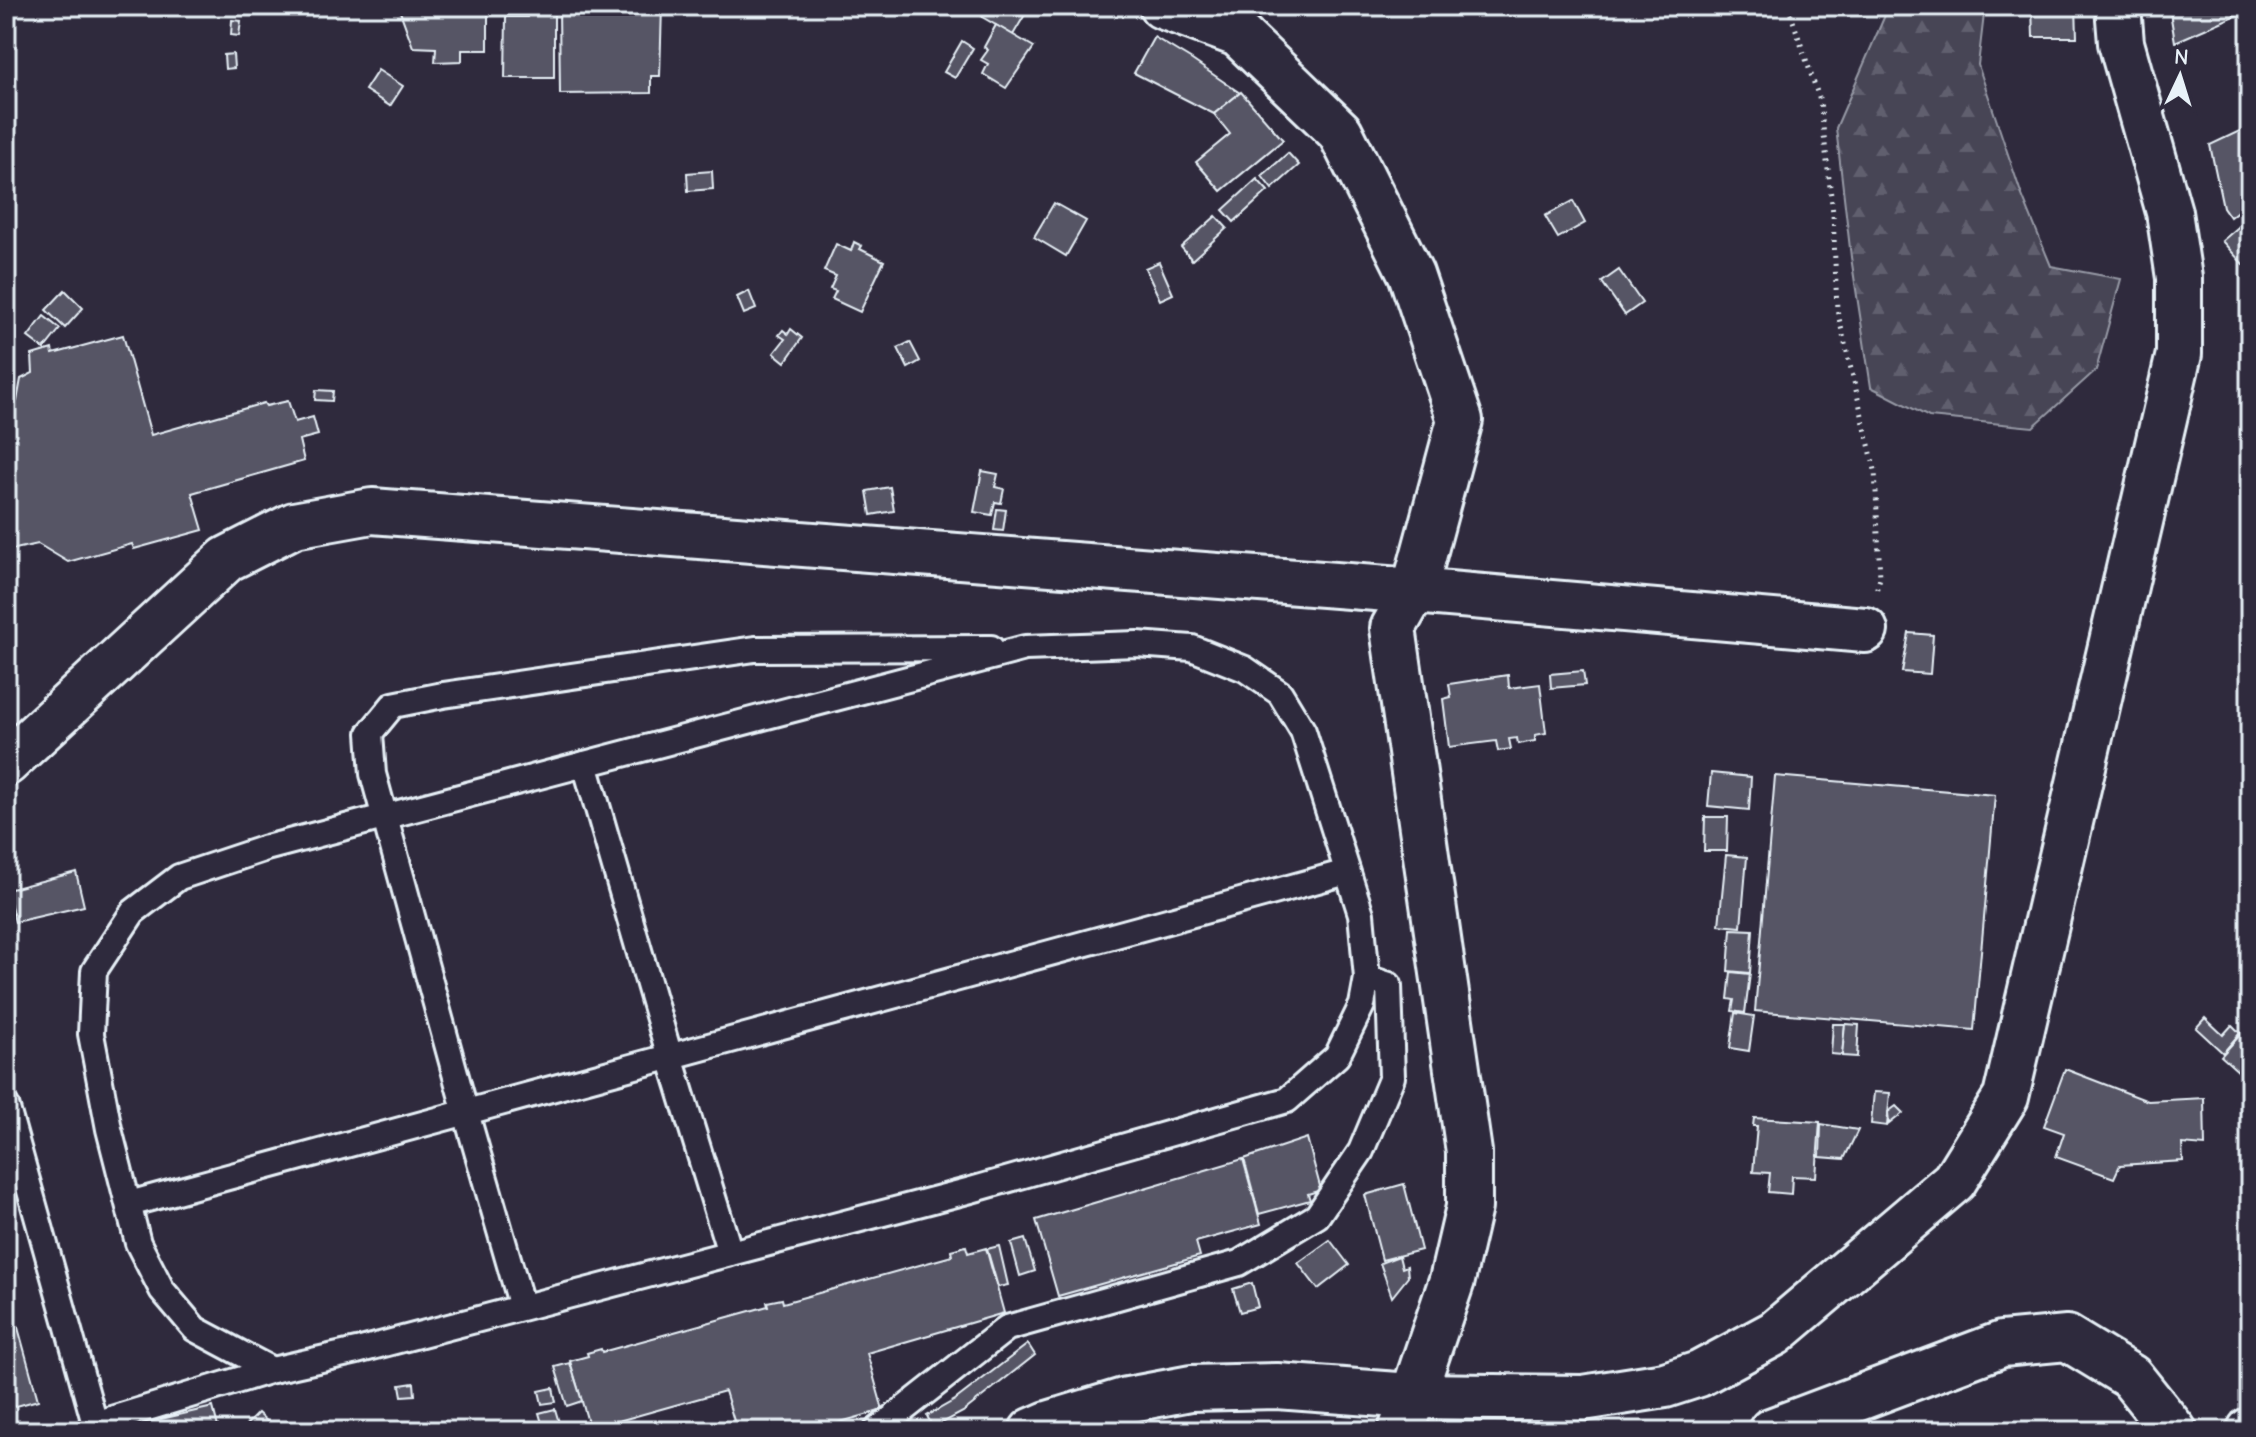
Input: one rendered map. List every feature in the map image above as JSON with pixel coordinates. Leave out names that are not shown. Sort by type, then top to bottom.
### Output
[{"type":"street","points":[[1162,6],[1238,34],[1340,132],[1411,274],[1460,420],[1414,591],[1393,628],[1469,1152],[1469,1207],[1452,1280],[1406,1414]]},
{"type":"street","points":[[1032,1431],[1127,1400],[1191,1388],[1277,1386],[1406,1414],[1583,1398],[1665,1385],[1699,1374],[1775,1333],[1954,1181],[2006,1097],[2179,354],[2179,278],[2169,212],[2121,43],[2118,6]]},
{"type":"street","points":[[6,763],[227,559],[294,525],[372,511],[1414,591],[1865,630]]},
{"type":"street","points":[[1771,1431],[2002,1344],[2067,1338],[2131,1377],[2174,1431]]},
{"type":"lane","points":[[6,1105],[96,1427],[272,1370],[522,1307],[971,1190],[1287,1100],[1337,1056],[1362,1005],[1367,978],[1361,914],[1303,731],[1280,693],[1245,669],[1192,648],[1137,644],[1025,648],[755,649],[393,705],[370,733],[373,774],[522,1307]]},
{"type":"lane","points":[[272,1370],[195,1329],[162,1290],[138,1243],[109,1129],[91,1034],[94,971],[133,912],[179,877],[266,848],[1025,648]]},
{"type":"lane","points":[[585,764],[730,1253]]},
{"type":"lane","points":[[129,1204],[1347,872]]},
{"type":"lane","points":[[876,1431],[1007,1328],[1239,1263],[1317,1216],[1361,1151],[1392,1077],[1389,985],[1367,978]]},
{"type":"path","points":[[1788,6],[1820,101],[1833,213],[1837,310],[1875,470],[1880,578],[1865,630]]},
{"type":"green space","points":[[1889,6],[1985,6],[1978,65],[2021,193],[2051,266],[2121,279],[2096,370],[2033,427],[1929,417],[1871,387],[1851,257],[1836,128]]},
{"type":"building","points":[[398,6],[488,6],[488,50],[462,50],[462,61],[435,62],[436,48],[413,47]]},
{"type":"building","points":[[527,6],[554,6],[554,78],[505,78],[506,17],[527,17]]},
{"type":"building","points":[[559,6],[662,6],[660,76],[651,76],[651,93],[560,94]]},
{"type":"building","points":[[989,6],[1030,6],[1013,35],[982,17]]},
{"type":"building","points":[[2032,6],[2076,6],[2077,37],[2033,37]]},
{"type":"building","points":[[2169,6],[2233,6],[2237,15],[2175,42]]},
{"type":"building","points":[[232,20],[241,21],[239,36],[231,35]]},
{"type":"building","points":[[996,25],[1034,47],[1006,88],[983,74],[988,64],[981,60],[988,50],[984,47]]},
{"type":"building","points":[[1154,37],[1240,93],[1214,114],[1134,73]]},
{"type":"building","points":[[962,41],[973,48],[955,78],[944,72]]},
{"type":"building","points":[[233,54],[234,68],[225,69],[224,55]]},
{"type":"building","points":[[378,70],[403,86],[390,106],[365,90]]},
{"type":"building","points":[[1241,92],[1283,140],[1221,191],[1196,162],[1230,134],[1214,114]]},
{"type":"building","points":[[2250,126],[2250,201],[2230,217],[2223,207],[2210,145]]},
{"type":"building","points":[[1288,153],[1299,165],[1272,189],[1262,176]]},
{"type":"building","points":[[712,171],[713,189],[688,191],[687,173]]},
{"type":"building","points":[[1257,179],[1268,191],[1234,222],[1223,210]]},
{"type":"building","points":[[1573,201],[1585,223],[1558,238],[1545,216]]},
{"type":"building","points":[[1054,203],[1086,221],[1066,256],[1034,237]]},
{"type":"building","points":[[1216,216],[1227,228],[1192,260],[1181,247]]},
{"type":"building","points":[[2250,217],[2250,272],[2222,241]]},
{"type":"building","points":[[854,242],[862,246],[860,249],[884,261],[860,312],[832,299],[836,291],[830,289],[836,276],[824,271],[836,244],[851,251]]},
{"type":"building","points":[[1159,262],[1173,294],[1160,300],[1145,268]]},
{"type":"building","points":[[1619,270],[1642,303],[1625,315],[1602,282]]},
{"type":"building","points":[[65,290],[83,308],[65,328],[46,310]]},
{"type":"building","points":[[749,291],[756,309],[744,314],[737,297]]},
{"type":"building","points":[[44,316],[60,329],[44,349],[28,337]]},
{"type":"building","points":[[791,329],[802,338],[785,362],[774,353],[785,339],[779,335],[783,330],[788,334]]},
{"type":"building","points":[[123,335],[151,435],[264,403],[266,406],[288,401],[295,422],[313,417],[318,435],[299,440],[304,461],[192,493],[203,530],[134,549],[132,544],[68,562],[38,544],[6,551],[6,405],[17,401],[21,379],[33,373],[32,355],[52,349],[53,354]]},
{"type":"building","points":[[910,342],[920,361],[908,368],[898,348]]},
{"type":"building","points":[[316,390],[333,391],[332,401],[315,400]]},
{"type":"building","points":[[982,471],[998,474],[995,487],[1004,489],[1001,503],[995,502],[992,515],[974,512]]},
{"type":"building","points":[[890,487],[894,511],[871,515],[867,491]]},
{"type":"building","points":[[997,509],[1006,510],[1003,531],[994,530]]},
{"type":"building","points":[[1909,633],[1933,635],[1930,674],[1902,672]]},
{"type":"building","points":[[1583,671],[1585,685],[1551,688],[1550,674]]},
{"type":"building","points":[[1508,675],[1509,688],[1540,684],[1546,733],[1535,735],[1535,741],[1518,744],[1517,738],[1509,739],[1511,749],[1498,751],[1496,741],[1449,747],[1443,699],[1451,697],[1449,684]]},
{"type":"building","points":[[1711,773],[1751,777],[1749,810],[1708,806]]},
{"type":"building","points":[[1775,776],[1995,795],[1974,1030],[1755,1011]]},
{"type":"building","points":[[1705,817],[1728,817],[1727,851],[1704,851]]},
{"type":"building","points":[[1726,855],[1747,857],[1741,927],[1719,925]]},
{"type":"building","points":[[76,872],[84,906],[15,922],[7,890]]},
{"type":"building","points":[[1731,929],[1753,930],[1750,973],[1728,971]]},
{"type":"building","points":[[1731,972],[1750,974],[1745,1013],[1732,1011],[1734,1000],[1728,999]]},
{"type":"building","points":[[1735,1013],[1754,1016],[1749,1051],[1730,1048]]},
{"type":"building","points":[[2205,1018],[2223,1035],[2232,1025],[2240,1033],[2223,1053],[2196,1028]]},
{"type":"building","points":[[1833,1024],[1845,1024],[1842,1055],[1831,1054]]},
{"type":"building","points":[[1845,1024],[1859,1025],[1857,1057],[1842,1056]]},
{"type":"building","points":[[2242,1033],[2250,1040],[2250,1082],[2221,1056]]},
{"type":"building","points":[[2065,1069],[2148,1101],[2204,1098],[2205,1146],[2182,1144],[2183,1161],[2120,1165],[2114,1178],[2056,1157],[2064,1133],[2044,1126]]},
{"type":"building","points":[[1874,1092],[1890,1093],[1887,1126],[1871,1124]]},
{"type":"building","points":[[1896,1106],[1903,1113],[1889,1124],[1888,1112]]},
{"type":"building","points":[[1754,1118],[1820,1122],[1816,1177],[1792,1176],[1791,1194],[1768,1192],[1770,1173],[1753,1172],[1757,1126],[1753,1126]]},
{"type":"building","points":[[1821,1124],[1858,1130],[1844,1159],[1820,1157]]},
{"type":"building","points":[[1307,1138],[1321,1190],[1308,1194],[1310,1200],[1259,1214],[1244,1159]]},
{"type":"building","points":[[1243,1159],[1261,1224],[1196,1242],[1200,1256],[1058,1296],[1036,1220]]},
{"type":"building","points":[[1404,1184],[1421,1250],[1382,1260],[1365,1195]]},
{"type":"building","points":[[1025,1239],[1035,1271],[1020,1276],[1011,1243]]},
{"type":"building","points":[[1330,1240],[1349,1265],[1318,1289],[1298,1263]]},
{"type":"building","points":[[966,1246],[968,1253],[986,1248],[1004,1313],[867,1353],[883,1410],[809,1431],[737,1431],[725,1391],[590,1429],[570,1361],[601,1349],[602,1352],[768,1306],[767,1302],[782,1299],[783,1303],[952,1256],[951,1250]]},
{"type":"building","points":[[999,1246],[1008,1285],[998,1287],[987,1249]]},
{"type":"building","points":[[1399,1256],[1402,1268],[1407,1266],[1408,1277],[1392,1297],[1380,1263]]},
{"type":"building","points":[[1252,1283],[1258,1307],[1240,1312],[1233,1289]]},
{"type":"building","points":[[6,1284],[38,1400],[6,1409]]},
{"type":"building","points":[[1028,1344],[1035,1355],[963,1412],[933,1428],[927,1416],[955,1400]]},
{"type":"building","points":[[570,1363],[582,1401],[567,1406],[555,1367]]},
{"type":"building","points":[[414,1383],[415,1395],[402,1396],[400,1385]]},
{"type":"building","points":[[553,1388],[556,1402],[542,1404],[539,1391]]},
{"type":"building","points":[[213,1407],[219,1431],[146,1431],[144,1423]]},
{"type":"building","points":[[555,1409],[560,1426],[544,1430],[539,1413]]},
{"type":"building","points":[[258,1413],[269,1423],[261,1431],[240,1431]]}]
